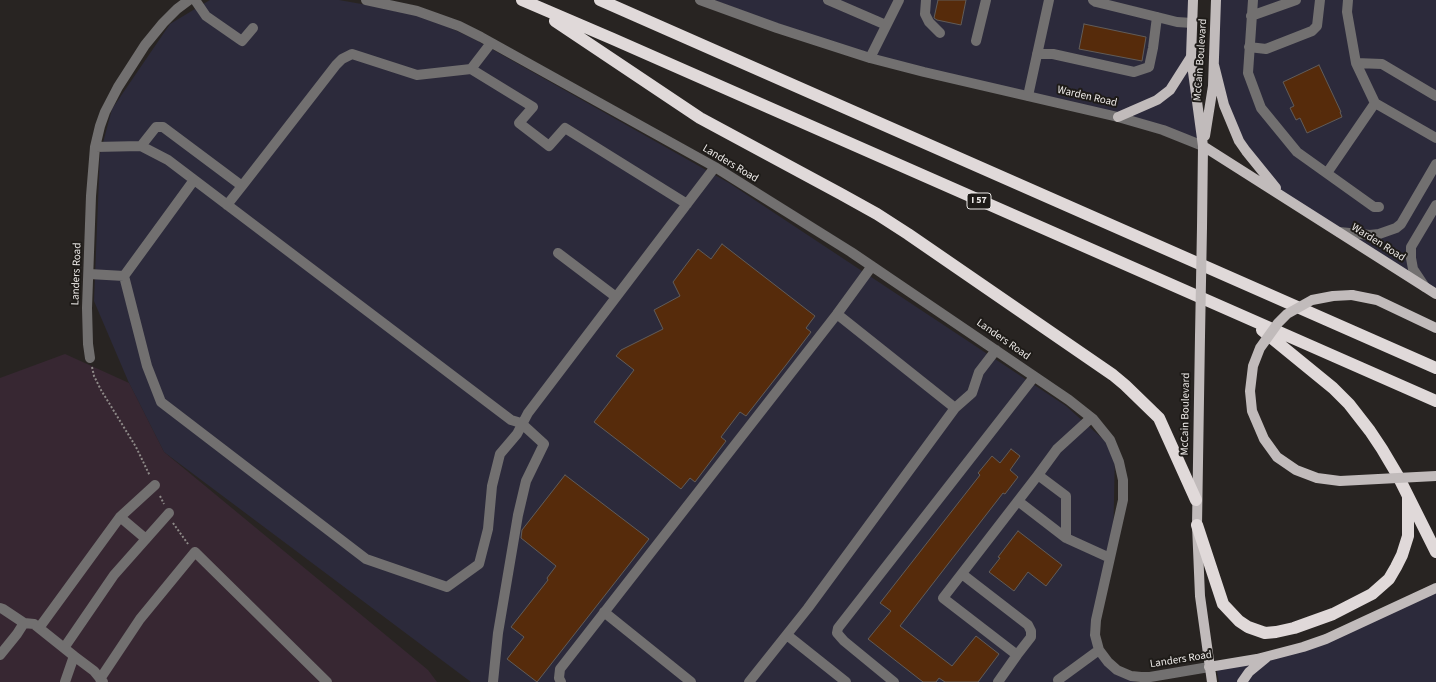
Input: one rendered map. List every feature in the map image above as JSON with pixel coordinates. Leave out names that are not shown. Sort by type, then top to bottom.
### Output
[{"type":"highway","points":[[600,0],[1436,368]]},
{"type":"highway","points":[[526,2],[700,118],[841,194],[896,226],[1113,375],[1125,384],[1159,418],[1196,500]]},
{"type":"highway","name":"I 57","points":[[526,2],[614,39],[1436,401]]},
{"type":"highway","points":[[1250,320],[1333,388],[1349,404],[1382,449],[1408,496],[1436,552]]},
{"type":"highway","points":[[1196,525],[1223,604],[1239,622],[1248,627],[1265,633],[1276,632],[1294,628],[1333,614],[1372,594],[1389,579],[1402,555],[1408,536],[1408,496]]},
{"type":"main road","name":"McCain Boulevard","points":[[1193,0],[1191,57],[1203,146],[1196,525],[1200,596],[1212,682]]},
{"type":"main road","name":"McCain Boulevard","points":[[1203,146],[1213,86],[1216,0]]},
{"type":"main road","points":[[1118,117],[1157,100],[1170,90],[1191,57]]},
{"type":"main road","points":[[1214,64],[1224,105],[1239,141],[1282,196]]},
{"type":"main road","name":"Warden Road","points":[[1203,146],[1436,294]]},
{"type":"main road","points":[[1436,328],[1377,300],[1352,295],[1333,296],[1312,300],[1287,314],[1278,323],[1260,348],[1253,366],[1250,391],[1252,411],[1264,439],[1277,457],[1296,470],[1317,478],[1340,481],[1436,476]]},
{"type":"main road","name":"Landers Road","points":[[1209,667],[1268,656],[1303,647],[1436,588]]},
{"type":"main road","points":[[1242,682],[1249,672],[1268,656]]},
{"type":"street","name":"Landers Road","points":[[90,358],[87,308],[91,196],[95,146],[105,112],[131,65],[163,23],[177,9],[189,0]]},
{"type":"street","points":[[195,0],[206,16],[242,42],[253,28]]},
{"type":"street","name":"Landers Road","points":[[366,0],[417,11],[459,26],[715,167],[872,266],[1069,400],[1091,418],[1110,440],[1119,462],[1123,480],[1123,500],[1096,620],[1095,635],[1099,650],[1108,662],[1117,670],[1131,676],[1150,677],[1209,667]]},
{"type":"street","name":"Warden Road","points":[[700,0],[777,28],[870,58],[1118,117],[1164,130],[1203,146]]},
{"type":"street","points":[[828,0],[886,25]]},
{"type":"street","points":[[870,58],[899,0]]},
{"type":"street","points":[[926,0],[925,14],[929,22],[940,33]]},
{"type":"street","points":[[976,41],[986,0]]},
{"type":"street","points":[[1028,96],[1049,0]]},
{"type":"street","points":[[1093,0],[1177,22],[1192,23]]},
{"type":"street","points":[[1253,0],[1248,47],[1248,73],[1261,108],[1297,152],[1374,206],[1379,207]]},
{"type":"street","points":[[1251,16],[1296,0]]},
{"type":"street","points":[[1248,47],[1266,49],[1312,31],[1317,26],[1320,0]]},
{"type":"street","points":[[1348,0],[1348,12],[1356,63],[1376,103],[1436,138]]},
{"type":"street","points":[[1037,54],[1053,54],[1134,72],[1149,67],[1157,17]]},
{"type":"street","points":[[471,69],[491,43]]},
{"type":"street","points":[[226,205],[336,64],[352,54],[416,75],[471,69],[533,107],[519,123],[549,146],[565,128],[687,204]]},
{"type":"street","points":[[1356,63],[1382,64],[1436,96]]},
{"type":"street","points":[[1327,173],[1376,103]]},
{"type":"street","points":[[141,146],[156,127],[163,127],[242,186]]},
{"type":"street","points":[[95,146],[141,146],[168,160],[511,420],[521,423],[544,444],[526,481],[518,515],[498,633],[493,682]]},
{"type":"street","points":[[1339,232],[1370,235],[1396,228],[1401,224],[1436,164]]},
{"type":"street","points":[[124,276],[147,366],[161,402],[366,559],[447,587],[479,564],[488,529],[492,486],[500,454],[516,434],[528,413],[715,167]]},
{"type":"street","points":[[124,276],[194,180]]},
{"type":"street","points":[[1425,287],[1413,269],[1411,247],[1436,205]]},
{"type":"street","points":[[558,253],[616,297]]},
{"type":"street","points":[[561,682],[559,678],[560,669],[837,314],[872,266]]},
{"type":"street","points":[[89,274],[124,276]]},
{"type":"street","points":[[837,314],[956,408]]},
{"type":"street","points":[[749,682],[787,635],[956,408],[972,393],[979,372],[996,350]]},
{"type":"street","points":[[894,682],[844,642],[837,633],[838,628],[1034,377]]},
{"type":"street","points":[[1017,655],[943,598],[1057,449],[1091,418]]},
{"type":"street","points":[[1038,475],[1066,496],[1066,538]]},
{"type":"street","points":[[39,628],[120,517],[155,485]]},
{"type":"street","points":[[1018,501],[1066,538],[1110,558]]},
{"type":"street","points":[[64,648],[114,575],[169,513]]},
{"type":"street","points":[[120,517],[146,539]]},
{"type":"street","points":[[0,608],[24,623],[34,624],[94,671],[101,680],[140,619],[195,552],[328,682]]},
{"type":"street","points":[[962,574],[1028,625],[1031,631],[1031,638],[998,682]]},
{"type":"street","points":[[604,612],[691,682]]},
{"type":"street","points":[[0,655],[24,623]]},
{"type":"street","points":[[787,635],[846,682]]},
{"type":"street","points":[[1059,681],[1099,650]]},
{"type":"street","points":[[65,682],[74,656]]},
{"type":"path","points":[[90,358],[94,376],[101,390],[136,447],[169,513],[185,540],[195,552]]},
{"type":"shaded area","points":[[210,0],[339,0],[423,15],[474,39],[729,183],[1066,406],[1115,450],[1113,547],[1090,632],[1112,671],[1136,682],[471,682],[164,452],[129,383],[94,301],[100,154],[112,109],[170,24]]},
{"type":"shaded area","points":[[714,0],[1193,0],[1203,146],[1028,96],[837,48]]},
{"type":"shaded area","points":[[1216,0],[1436,0],[1436,294],[1282,196],[1239,141],[1213,86]]},
{"type":"shaded area","points":[[65,354],[129,383],[164,452],[428,670],[437,682],[0,682],[0,378]]},
{"type":"shaded area","points":[[1436,588],[1436,682],[1219,682],[1216,666],[1326,639]]},
{"type":"building","points":[[938,0],[966,0],[961,25],[934,18]]},
{"type":"building","points":[[1084,24],[1146,37],[1142,61],[1079,49]]},
{"type":"building","points":[[1319,65],[1342,117],[1307,133],[1300,118],[1296,120],[1290,108],[1294,106],[1283,82]]},
{"type":"building","points":[[722,244],[815,316],[806,328],[811,332],[786,365],[746,416],[740,412],[721,437],[726,441],[695,482],[690,478],[681,489],[594,422],[634,370],[616,356],[621,350],[663,329],[654,310],[680,296],[673,282],[698,249],[711,259]]},
{"type":"building","points":[[1011,449],[1020,456],[1010,470],[1018,477],[1005,494],[1003,493],[900,626],[952,666],[976,636],[999,654],[978,682],[945,682],[939,678],[936,682],[923,682],[868,639],[891,611],[880,603],[980,475],[978,473],[992,456],[1000,463]]},
{"type":"building","points":[[565,475],[649,539],[537,682],[507,659],[524,637],[511,627],[548,580],[547,578],[556,566],[521,538],[522,530]]},
{"type":"building","points":[[1018,531],[1062,565],[1046,586],[1028,572],[1014,591],[989,572],[1000,558],[998,557]]}]
